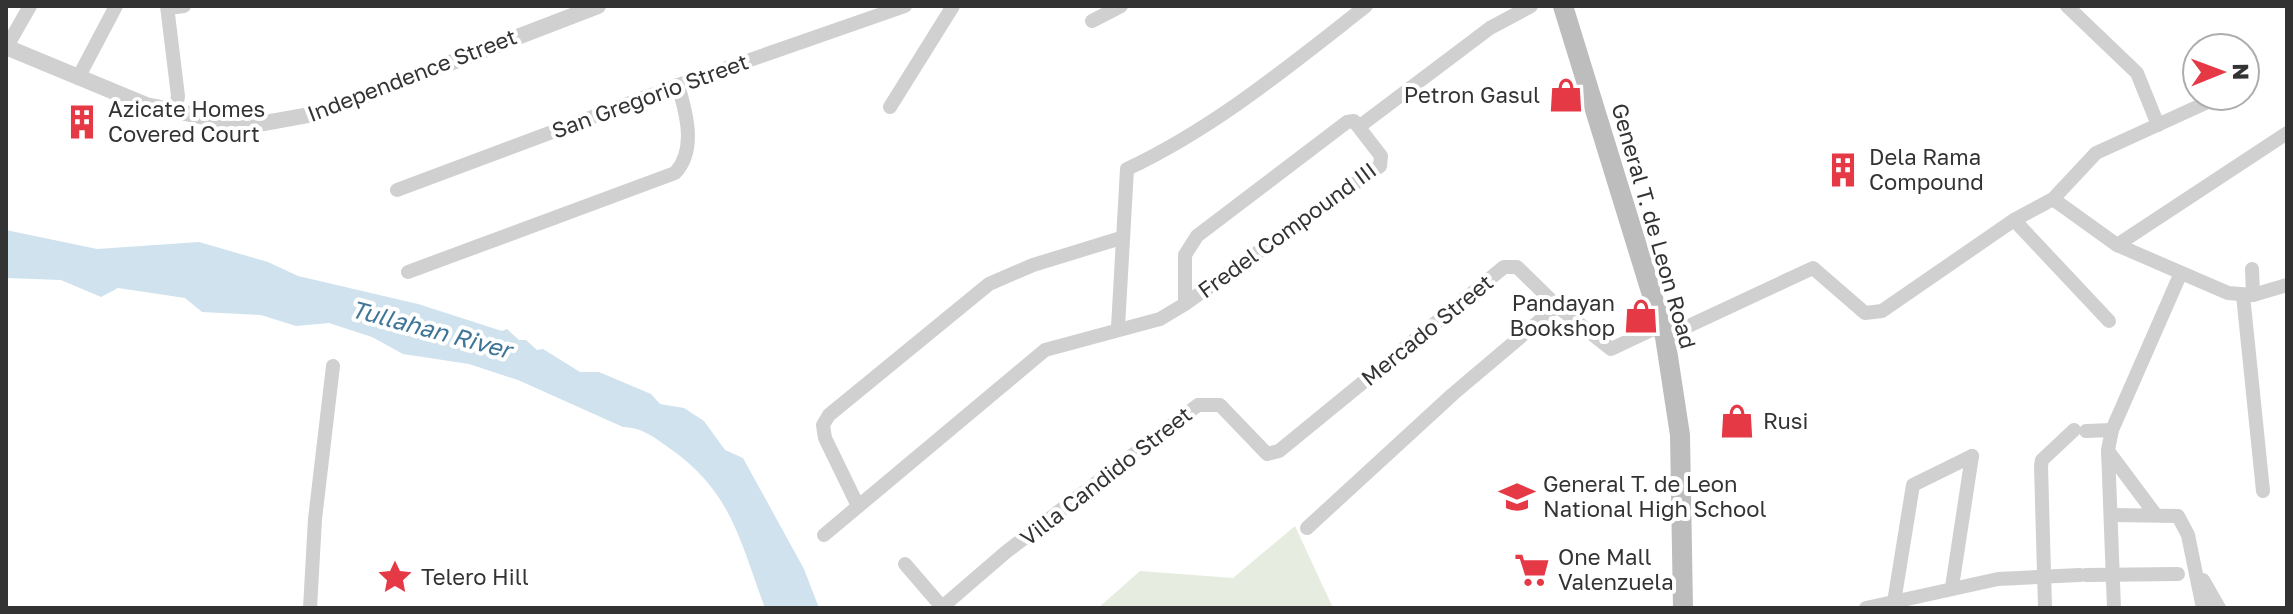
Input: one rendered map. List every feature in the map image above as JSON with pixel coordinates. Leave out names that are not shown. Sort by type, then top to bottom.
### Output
[{"type":"main road","name":"General T. de Leon Road","points":[[1563,6],[1664,331],[1681,450],[1683,608]]},
{"type":"street","points":[[6,48],[30,6]]},
{"type":"street","points":[[78,78],[116,6]]},
{"type":"street","points":[[175,113],[178,96],[168,7],[184,6]]},
{"type":"street","name":"Independence Street","points":[[6,48],[175,113],[248,126],[320,113],[598,6]]},
{"type":"street","name":"San Gregorio Street","points":[[397,190],[678,85],[905,6]]},
{"type":"street","points":[[890,107],[953,6]]},
{"type":"street","points":[[1092,21],[1121,6]]},
{"type":"street","points":[[1118,327],[1127,169],[1176,146],[1223,117],[1366,6]]},
{"type":"street","name":"Fredel Compound III","points":[[1360,126],[1490,28],[1531,6]]},
{"type":"street","points":[[2067,6],[2137,73],[2158,125]]},
{"type":"street","points":[[408,272],[675,173],[683,162],[688,134],[687,115],[678,85]]},
{"type":"street","points":[[1664,331],[1813,268],[1865,313],[1882,311],[2014,220],[2053,199],[2096,153],[2186,112]]},
{"type":"street","name":"Fredel Compound III","points":[[1354,121],[1360,126],[1381,156],[1380,166],[1185,304],[1185,255],[1197,236],[1347,122],[1354,121]]},
{"type":"street","points":[[2117,245],[2287,133]]},
{"type":"street","points":[[2053,199],[2117,245],[2180,275],[2228,293],[2248,295],[2287,285]]},
{"type":"street","points":[[2014,220],[2109,321]]},
{"type":"street","points":[[858,506],[825,438],[823,425],[829,415],[989,284],[1033,265],[1121,238]]},
{"type":"street","name":"Mercado Street","points":[[1271,455],[1504,267],[1517,267],[1557,306],[1611,349],[1664,331]]},
{"type":"street","points":[[2252,269],[2248,295],[2263,491]]},
{"type":"street","points":[[2114,608],[2108,450],[2112,430],[2180,275]]},
{"type":"street","points":[[824,535],[1045,350],[1118,327],[1160,319],[1185,304]]},
{"type":"street","points":[[1307,528],[1453,394],[1557,306]]},
{"type":"street","points":[[310,608],[318,491],[333,366]]},
{"type":"street","name":"Villa Candido Street","points":[[941,608],[1006,552],[1198,405],[1210,402],[1229,410],[1271,455]]},
{"type":"street","points":[[2045,608],[2042,460],[2080,430],[2112,430]]},
{"type":"street","points":[[2108,450],[2155,514]]},
{"type":"street","points":[[1894,602],[1913,485],[1972,456],[1952,587]]},
{"type":"street","points":[[2112,515],[2155,514],[2178,516],[2183,521],[2198,573],[2203,608]]},
{"type":"street","points":[[905,564],[941,608]]},
{"type":"street","points":[[2198,573],[2219,608]]},
{"type":"street","points":[[1866,608],[1952,587],[2044,577],[2178,574]]},
{"type":"shaded area","points":[[1295,526],[1333,608],[1098,608],[1140,571],[1233,578]]},
{"type":"water","name":"Tullahan River","points":[[6,230],[97,249],[199,242],[268,262],[298,276],[418,304],[502,331],[507,329],[519,340],[526,340],[537,350],[543,349],[580,372],[599,372],[651,394],[660,404],[684,408],[704,421],[725,450],[743,458],[804,569],[819,608],[765,608],[741,541],[722,502],[692,467],[660,441],[643,432],[623,427],[518,380],[469,364],[403,354],[372,337],[329,323],[296,326],[261,315],[202,312],[185,298],[118,288],[101,297],[61,280],[6,278]]},
{"type":"place","name":"Petron Gasul","points":[[1566,95]]},
{"type":"place","name":"Azicate Homes Covered Court","points":[[82,122]]},
{"type":"place","name":"Dela Rama Compound","points":[[1843,170]]},
{"type":"place","name":"Pandayan Bookshop","points":[[1641,316]]},
{"type":"place","name":"Rusi","points":[[1737,421]]},
{"type":"place","name":"General T. de Leon National High School","points":[[1517,497]]},
{"type":"place","name":"One Mall Valenzuela","points":[[1532,570]]},
{"type":"place","name":"Telero Hill","points":[[395,577]]}]
